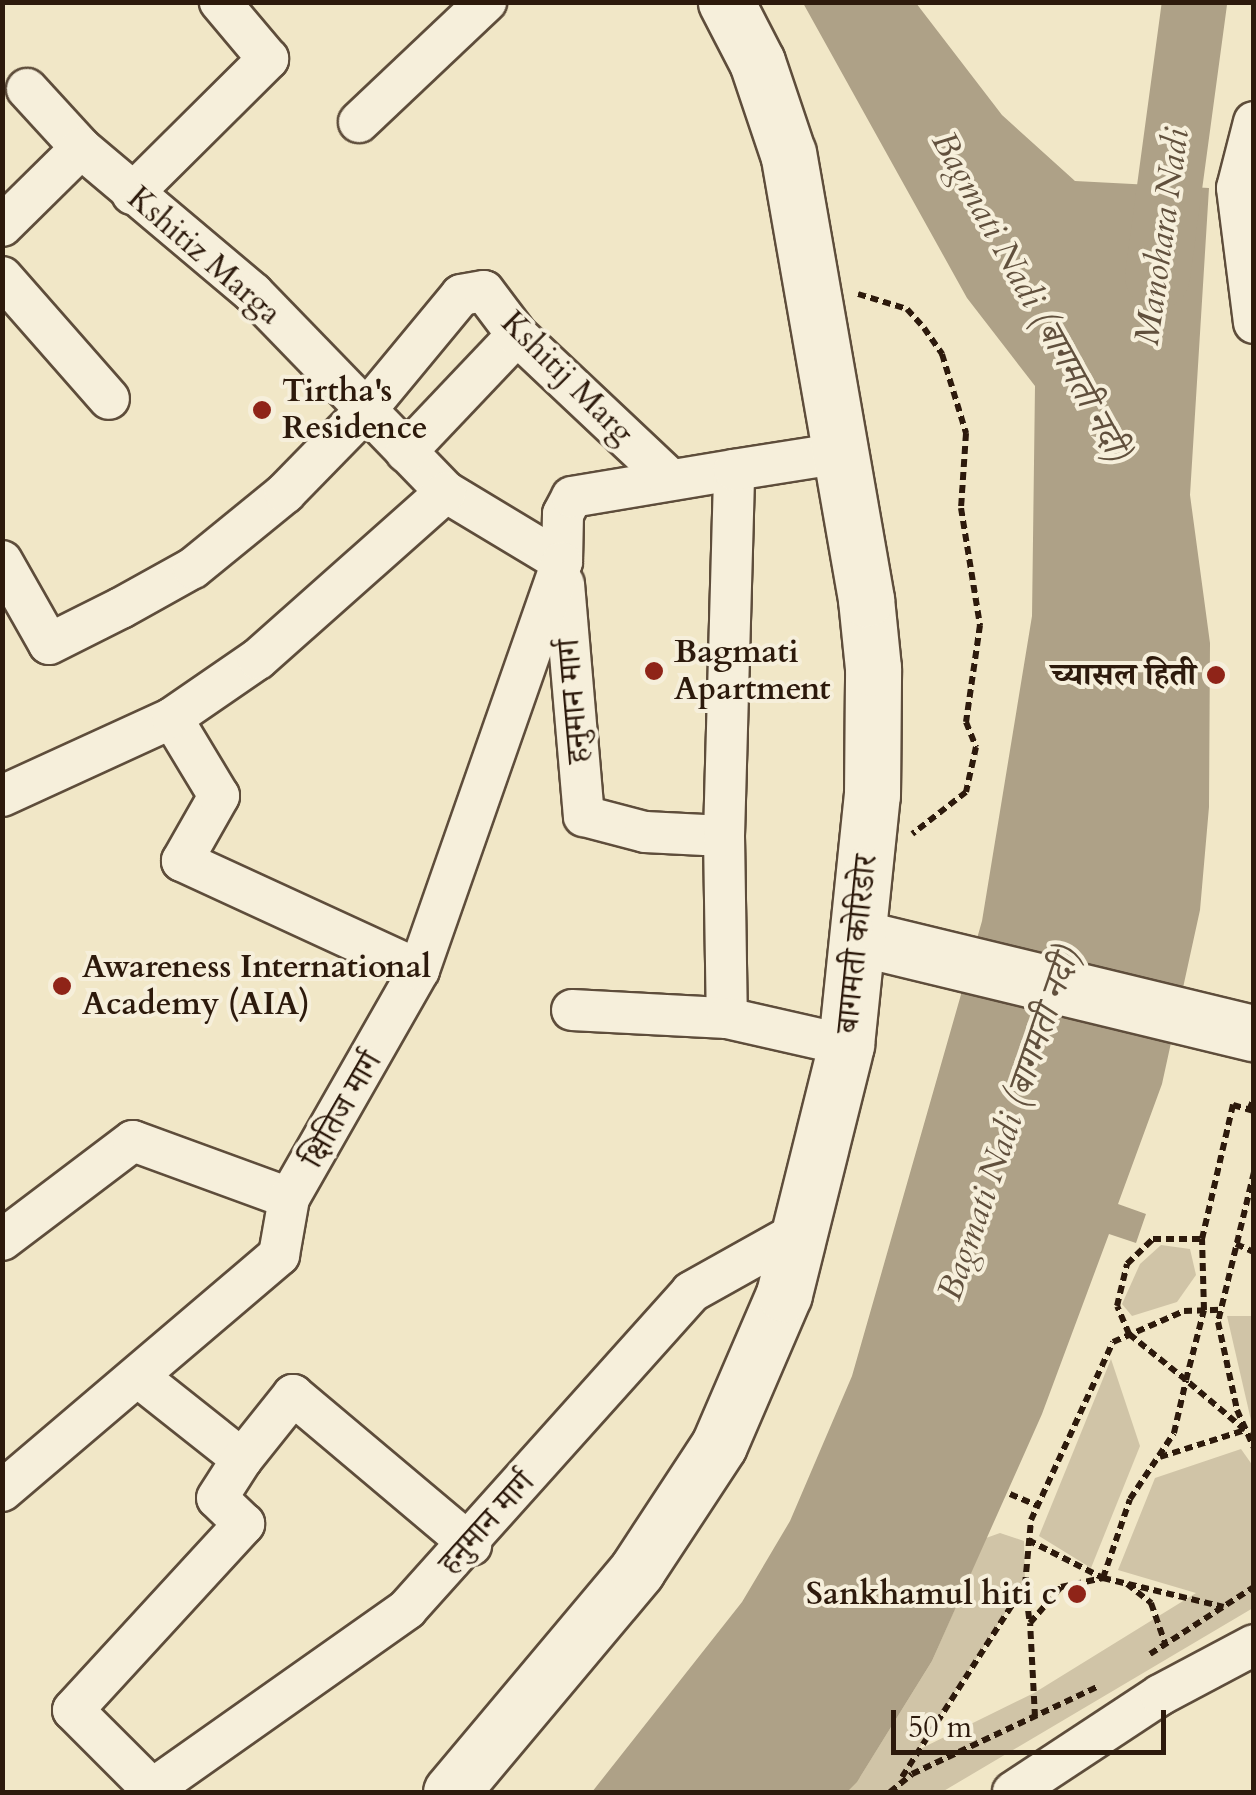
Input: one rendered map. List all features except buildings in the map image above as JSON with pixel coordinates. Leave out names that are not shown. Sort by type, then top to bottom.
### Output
[{"type":"main road","name":"बागमती कोरिडोर","points":[[451,1792],[684,1505],[740,1397],[784,1294],[846,1046],[860,938],[874,668],[842,453],[788,154],[757,62],[726,2]]},
{"type":"main road","points":[[860,938],[1254,1033]]},
{"type":"street","points":[[132,194],[268,58],[220,2]]},
{"type":"street","points":[[359,122],[486,2]]},
{"type":"street","name":"Kshitiz Marga","points":[[27,89],[81,148],[253,293],[446,492],[562,562]]},
{"type":"street","points":[[1254,122],[1237,188],[1254,323]]},
{"type":"street","points":[[2,226],[81,148]]},
{"type":"street","points":[[2,277],[109,400]]},
{"type":"street","name":"Kshitij Marg","points":[[366,410],[460,295],[484,291],[518,334],[670,480]]},
{"type":"street","points":[[406,452],[518,334]]},
{"type":"street","points":[[2,561],[49,644],[193,568],[285,494],[366,410]]},
{"type":"street","points":[[562,562],[559,536],[572,497],[842,453]]},
{"type":"street","points":[[727,1018],[724,836],[734,470]]},
{"type":"street","points":[[2,796],[108,751],[172,718],[258,659],[446,492]]},
{"type":"street","name":"हनुमान मार्ग","points":[[562,562],[584,816],[645,832],[724,836]]},
{"type":"street","name":"क्षितिज मार्ग","points":[[2,1491],[141,1379],[279,1255],[289,1198],[419,970],[562,562]]},
{"type":"street","points":[[172,718],[219,796],[182,861],[419,970]]},
{"type":"street","points":[[572,1010],[727,1018],[846,1046]]},
{"type":"street","points":[[2,1240],[134,1140],[289,1198]]},
{"type":"street","name":"हनुमान मार्ग","points":[[150,1791],[266,1703],[394,1620],[471,1545],[692,1292],[802,1230]]},
{"type":"street","points":[[141,1379],[242,1459]]},
{"type":"street","points":[[150,1791],[73,1710],[244,1524],[217,1498],[242,1459],[293,1395],[471,1545]]},
{"type":"street","points":[[1014,1792],[1160,1696],[1254,1645]]},
{"type":"path","points":[[844,300],[864,292],[906,309],[942,354],[966,433],[961,508],[980,625],[966,722],[976,748],[966,792],[906,837]]},
{"type":"path","points":[[1103,1578],[1130,1499],[1174,1433],[1204,1310],[1202,1239],[1233,1105],[1251,1110],[1254,1099]]},
{"type":"path","points":[[1254,1172],[1221,1310],[1244,1430],[1254,1448]]},
{"type":"path","points":[[1202,1239],[1153,1239],[1127,1264],[1117,1306],[1129,1334],[1244,1430]]},
{"type":"path","points":[[1236,1244],[1254,1252]]},
{"type":"path","points":[[898,1782],[1035,1717],[1025,1586],[1028,1540],[1038,1506],[1113,1342],[1184,1310],[1221,1310]]},
{"type":"path","points":[[1157,1458],[1244,1430]]},
{"type":"path","points":[[1010,1494],[1038,1506]]},
{"type":"path","points":[[1028,1540],[1103,1578],[1225,1607]]},
{"type":"path","points":[[1030,1623],[1061,1587],[1103,1578]]},
{"type":"path","points":[[1124,1582],[1150,1603],[1165,1643]]},
{"type":"path","points":[[890,1792],[1025,1586]]},
{"type":"shaded area","points":[[1161,1245],[1190,1249],[1196,1275],[1177,1302],[1132,1316],[1122,1304],[1140,1264]]},
{"type":"shaded area","points":[[1227,1316],[1253,1316],[1253,1429]]},
{"type":"shaded area","points":[[1111,1359],[1140,1446],[1091,1568],[1039,1536]]},
{"type":"shaded area","points":[[1241,1449],[1253,1466],[1253,1608],[942,1792],[842,1792],[860,1777],[932,1661],[986,1538],[1000,1533],[1024,1541],[1025,1582],[918,1750],[1034,1693],[1196,1593],[1118,1570],[1155,1478]]},
{"type":"water","name":"Bagmati Nadi (बागमती नदी)","points":[[803,3],[916,3],[1002,115],[1075,181],[1209,188],[1190,495],[1210,643],[1209,807],[1200,910],[1162,1084],[1118,1204],[1146,1214],[1136,1243],[1109,1234],[1042,1414],[932,1661],[857,1782],[847,1792],[592,1792],[742,1602],[790,1521],[852,1376],[982,921],[1032,616],[1035,386],[967,298]]},
{"type":"waterway","name":"Manohara Nadi","points":[[1157,276],[1194,2]]},
{"type":"place","name":"Tirtha's Residence","points":[[262,410]]},
{"type":"place","name":"Bagmati Apartment","points":[[654,671]]},
{"type":"place","name":"च्यासल हिती","points":[[1216,675]]},
{"type":"place","name":"Awareness International Academy (AIA)","points":[[62,986]]},
{"type":"place","name":"Sankhamul hiti c","points":[[1077,1594]]}]
